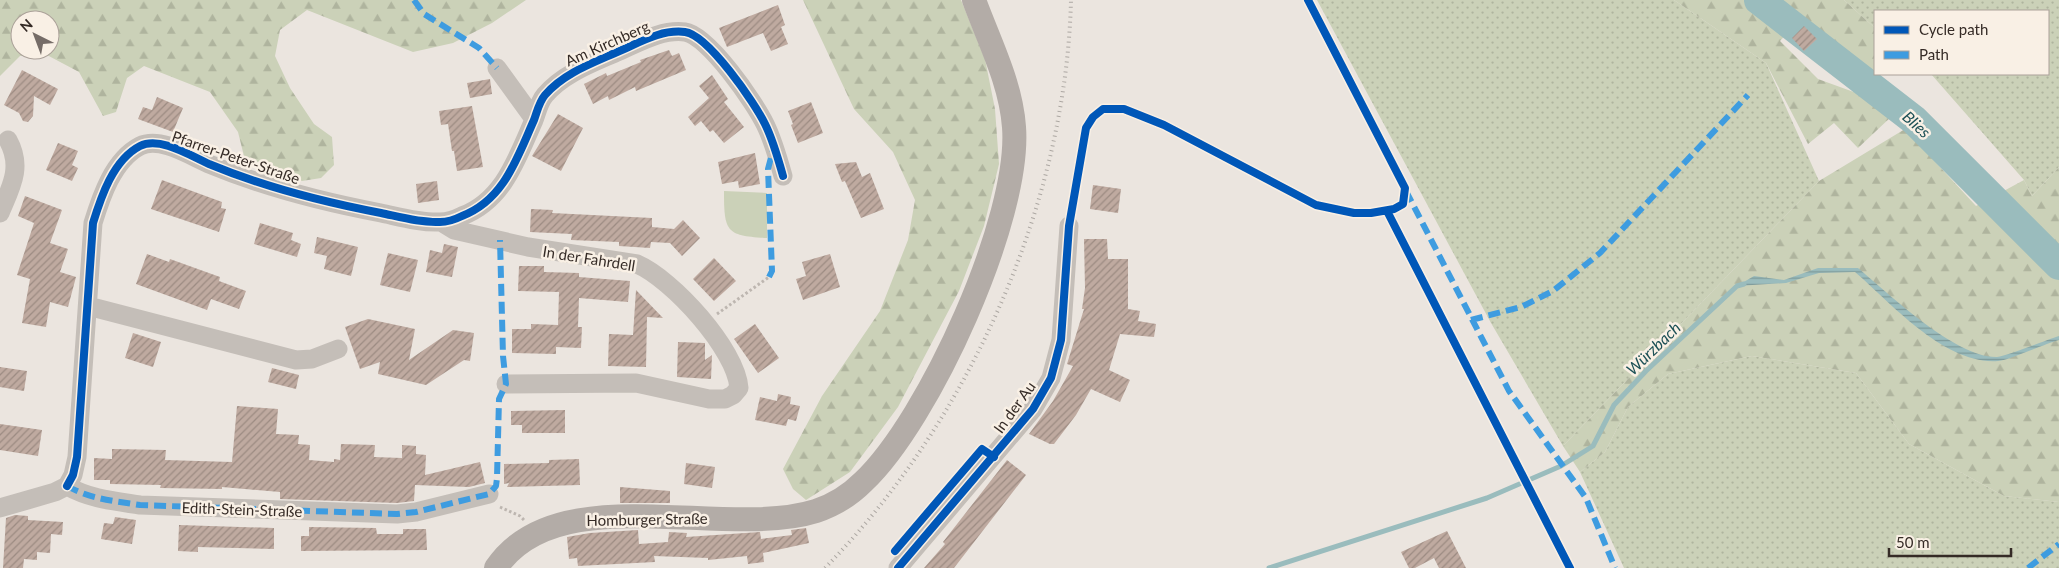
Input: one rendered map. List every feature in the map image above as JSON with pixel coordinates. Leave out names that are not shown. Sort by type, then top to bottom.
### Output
[{"type":"main road","name":"Homburger Straße","points":[[496,568],[516,547],[535,533],[552,525],[610,517],[780,517],[815,511],[848,495],[864,482],[905,428],[938,372],[979,283],[1000,227],[1014,164],[1014,127],[1000,67],[974,0]]},
{"type":"street","name":"Am Kirchberg","points":[[534,119],[543,98],[567,76],[658,35],[688,32],[701,40],[713,53],[755,106],[768,132],[783,176]]},
{"type":"street","points":[[498,68],[534,119]]},
{"type":"street","name":"Pfarrer-Peter-Straße","points":[[67,486],[73,475],[77,457],[94,223],[102,194],[128,156],[140,146],[151,143],[169,147],[226,171],[293,193],[356,208],[441,222],[475,211],[502,187],[534,119]]},
{"type":"street","points":[[0,213],[12,184],[15,168],[15,153],[8,140]]},
{"type":"street","name":"In der Fahrdell","points":[[441,222],[454,230],[528,247],[636,264],[663,279],[704,323],[732,361],[738,377],[739,388],[733,395],[725,399],[709,399],[636,383],[506,384]]},
{"type":"street","name":"In der Au","points":[[898,568],[988,453],[1033,409],[1050,378],[1061,340],[1065,308],[1057,294],[1069,226]]},
{"type":"street","points":[[88,306],[296,360],[312,359],[338,348]]},
{"type":"street","points":[[0,508],[56,492],[67,486]]},
{"type":"street","name":"Edith-Stein-Straße","points":[[67,486],[81,494],[104,500],[140,505],[388,513],[416,512],[489,494]]},
{"type":"path","points":[[704,323],[769,277]]},
{"type":"green space","points":[[0,0],[526,0],[492,23],[453,43],[413,52],[307,10],[280,30],[275,56],[290,88],[314,124],[332,137],[334,165],[321,178],[302,181],[244,156],[238,132],[210,92],[144,66],[127,78],[116,112],[103,116],[79,72],[56,60],[60,60],[60,10],[10,10],[10,60],[16,60],[0,76]]},
{"type":"green space","points":[[803,0],[961,0],[985,59],[995,109],[999,164],[984,226],[959,291],[898,407],[850,472],[806,500],[793,489],[783,469],[822,396],[880,311],[908,240],[915,200],[893,152],[854,109]]},
{"type":"green space","points":[[1317,0],[1674,0],[1766,63],[1819,181],[1563,446],[1491,323]]},
{"type":"green space","points":[[1674,0],[1844,0],[1874,27],[1874,73],[1803,16],[1780,41],[1818,79],[1862,95],[1892,116],[1858,148],[1834,123],[1808,144],[1766,63]]},
{"type":"green space","points":[[1844,0],[2059,0],[2059,167],[2032,196],[2024,180],[1932,75],[2049,75],[2049,10],[1874,10],[1874,27]]},
{"type":"green space","points":[[1905,129],[1976,206],[2024,180],[2032,196],[2059,167],[2059,502],[2004,496],[1909,444],[1856,373],[1752,356],[1668,374],[1628,407],[1605,452],[1580,472],[1563,446],[1819,181]]},
{"type":"green space","points":[[724,191],[767,193],[767,238],[743,236],[730,229],[725,215]]},
{"type":"green space","points":[[1752,356],[1856,373],[1909,444],[2004,496],[2059,502],[2059,568],[1624,568],[1580,472],[1605,452],[1628,407],[1668,374]]},
{"type":"water","points":[[1818,268],[1858,268],[1924,323],[1962,347],[1981,355],[1997,357],[2059,336],[2059,340],[1998,361],[1978,360],[1958,353],[1920,330],[1855,272],[1819,273],[1786,283],[1737,286],[1754,276],[1784,280]]},
{"type":"building","points":[[778,5],[785,25],[781,27],[788,44],[771,51],[763,33],[727,47],[719,28]]},
{"type":"building","points":[[1804,26],[1817,39],[1804,51],[1792,38]]},
{"type":"building","points":[[669,50],[672,56],[679,53],[686,70],[636,91],[635,87],[609,100],[608,96],[593,104],[584,84],[606,73],[607,76],[641,62],[640,60]]},
{"type":"building","points":[[22,70],[58,89],[50,105],[34,96],[33,116],[28,122],[23,121],[19,113],[4,105]]},
{"type":"building","points":[[712,75],[728,99],[724,102],[744,127],[724,143],[713,130],[710,132],[701,121],[695,126],[688,117],[709,98],[699,86]]},
{"type":"building","points":[[490,79],[492,94],[470,98],[467,83]]},
{"type":"building","points":[[157,97],[183,108],[173,132],[138,119],[143,107],[152,110]]},
{"type":"building","points":[[811,102],[823,133],[798,143],[788,111]]},
{"type":"building","points":[[472,106],[483,167],[457,171],[448,124],[441,125],[439,111]]},
{"type":"building","points":[[558,114],[583,128],[561,171],[532,156]]},
{"type":"building","points":[[58,143],[78,151],[72,165],[78,168],[72,181],[46,170]]},
{"type":"building","points":[[755,153],[760,184],[739,188],[738,181],[722,184],[718,162]]},
{"type":"building","points":[[856,162],[862,177],[870,173],[884,209],[861,218],[845,181],[842,182],[835,164]]},
{"type":"building","points":[[162,180],[222,202],[221,208],[226,209],[219,232],[151,209]]},
{"type":"building","points":[[437,181],[439,200],[418,203],[416,184]]},
{"type":"building","points":[[1093,185],[1121,189],[1118,213],[1090,209]]},
{"type":"building","points":[[25,196],[62,210],[50,243],[68,249],[60,272],[76,277],[68,307],[50,302],[46,327],[22,323],[30,279],[17,275],[34,223],[18,216]]},
{"type":"building","points":[[531,209],[553,210],[552,213],[652,218],[652,227],[674,229],[683,220],[700,238],[682,256],[670,243],[651,242],[650,248],[619,246],[619,242],[571,240],[572,234],[530,232]]},
{"type":"building","points":[[260,223],[293,233],[291,240],[301,244],[297,257],[254,244]]},
{"type":"building","points":[[317,237],[358,247],[351,276],[324,269],[327,256],[314,253]]},
{"type":"building","points":[[1084,239],[1107,239],[1108,259],[1128,259],[1128,309],[1140,311],[1138,321],[1156,324],[1154,337],[1120,334],[1109,370],[1130,380],[1120,402],[1091,389],[1076,415],[1054,444],[1050,444],[1029,434],[1053,401],[1073,366],[1067,364],[1084,309],[1082,309],[1085,288]]},
{"type":"building","points":[[444,244],[458,247],[452,277],[426,272],[430,250],[442,253]]},
{"type":"building","points":[[388,253],[418,260],[410,292],[380,285]]},
{"type":"building","points":[[147,254],[169,262],[170,259],[220,277],[219,281],[246,291],[239,309],[211,299],[207,310],[136,284]]},
{"type":"building","points":[[830,254],[840,287],[803,300],[796,279],[806,276],[802,262]]},
{"type":"building","points":[[714,258],[736,281],[714,301],[693,279]]},
{"type":"building","points":[[519,266],[544,266],[544,272],[579,273],[579,277],[630,281],[628,302],[579,298],[578,327],[582,327],[581,348],[556,347],[556,354],[512,353],[512,329],[531,329],[531,324],[558,325],[559,292],[518,291]]},
{"type":"building","points":[[636,290],[663,318],[647,317],[646,367],[608,366],[609,334],[633,335]]},
{"type":"building","points":[[368,319],[415,329],[409,360],[453,330],[474,333],[470,361],[464,360],[426,385],[378,374],[380,362],[360,369],[345,327]]},
{"type":"building","points":[[755,324],[779,358],[758,373],[734,339]]},
{"type":"building","points":[[133,333],[161,342],[153,367],[125,358]]},
{"type":"building","points":[[678,342],[705,343],[705,360],[712,355],[711,379],[677,377]]},
{"type":"building","points":[[0,367],[27,371],[24,391],[0,387]]},
{"type":"building","points":[[272,368],[299,375],[296,389],[268,382]]},
{"type":"building","points":[[778,394],[791,397],[790,404],[800,406],[796,421],[788,419],[786,426],[755,420],[760,397],[777,401]]},
{"type":"building","points":[[237,406],[278,409],[276,434],[299,435],[298,444],[310,445],[309,460],[334,462],[334,459],[340,460],[341,444],[375,445],[374,457],[402,458],[402,445],[416,446],[416,454],[426,455],[425,475],[480,462],[485,483],[469,487],[415,485],[414,501],[397,503],[280,499],[280,492],[222,487],[222,489],[160,488],[161,485],[110,484],[110,480],[94,480],[94,458],[112,459],[112,449],[166,450],[165,460],[232,462]]},
{"type":"building","points":[[565,410],[565,433],[522,433],[522,425],[511,425],[511,411]]},
{"type":"building","points":[[0,424],[42,430],[38,456],[0,450]]},
{"type":"building","points":[[579,459],[580,485],[507,487],[509,483],[504,484],[504,464],[549,463],[549,460]]},
{"type":"building","points":[[1007,460],[1026,475],[954,568],[924,568],[945,544],[943,542]]},
{"type":"building","points":[[686,463],[715,467],[712,488],[684,484]]},
{"type":"building","points":[[620,487],[670,491],[670,503],[620,503]]},
{"type":"building","points":[[15,515],[28,516],[28,520],[63,522],[62,535],[51,534],[50,553],[37,552],[37,560],[24,559],[23,568],[3,568],[6,518]]},
{"type":"building","points":[[115,517],[136,520],[132,544],[101,539],[104,523],[113,524]]},
{"type":"building","points":[[179,525],[274,528],[274,549],[198,547],[198,552],[178,551]]},
{"type":"building","points":[[309,527],[376,528],[377,534],[403,534],[403,529],[426,529],[427,550],[301,551],[301,536],[309,536]]},
{"type":"building","points":[[806,528],[809,543],[763,553],[764,562],[748,564],[747,556],[708,560],[708,558],[654,556],[655,562],[578,566],[577,558],[569,559],[567,537],[590,533],[638,530],[639,544],[668,542],[669,532],[687,533],[686,537],[760,532],[761,539],[792,535],[791,530]]},
{"type":"building","points":[[1447,531],[1466,568],[1439,568],[1434,558],[1415,568],[1409,568],[1401,552]]},
{"type":"waterway","name":"Blies","points":[[1759,0],[1914,120],[2059,265]]},
{"type":"waterway","name":"Würzbach","points":[[1269,568],[1487,498],[1561,466],[1593,446],[1614,405],[1646,371],[1737,286],[1744,284]]},
{"type":"railway","points":[[825,568],[876,510],[923,446],[964,378],[1000,306],[1029,231],[1051,155],[1065,77],[1071,0]]},
{"type":"marked path","points":[[414,0],[424,14],[479,48],[497,68]]},
{"type":"marked path","points":[[1471,320],[1521,307],[1553,291],[1600,253],[1748,95]]},
{"type":"marked path","points":[[769,277],[772,271],[768,169],[774,146]]},
{"type":"marked path","points":[[1406,191],[1509,391],[1586,498],[1615,568]]},
{"type":"marked path","points":[[67,486],[93,497],[140,505],[397,514],[416,512],[489,494],[496,486],[499,399],[506,384],[503,356],[500,240]]},
{"type":"marked path","points":[[2028,568],[2059,544]]},
{"type":"cycle path","points":[[898,568],[1033,409],[1051,378],[1061,340],[1069,226],[1086,128],[1093,117],[1103,109],[1124,109],[1164,125],[1316,205],[1354,213],[1371,213],[1394,209],[1403,204],[1405,188],[1308,0]]},
{"type":"cycle path","points":[[67,486],[73,475],[77,457],[93,223],[104,191],[115,170],[122,160],[140,146],[157,143],[166,145],[251,180],[316,199],[418,221],[448,221],[476,209],[489,200],[499,189],[515,163],[541,101],[560,81],[568,75],[649,38],[667,33],[685,32],[695,36],[718,57],[752,101],[768,130],[783,176]]},
{"type":"cycle path","points":[[1387,211],[1570,568]]},
{"type":"cycle path","points":[[895,551],[982,449],[994,457]]}]
